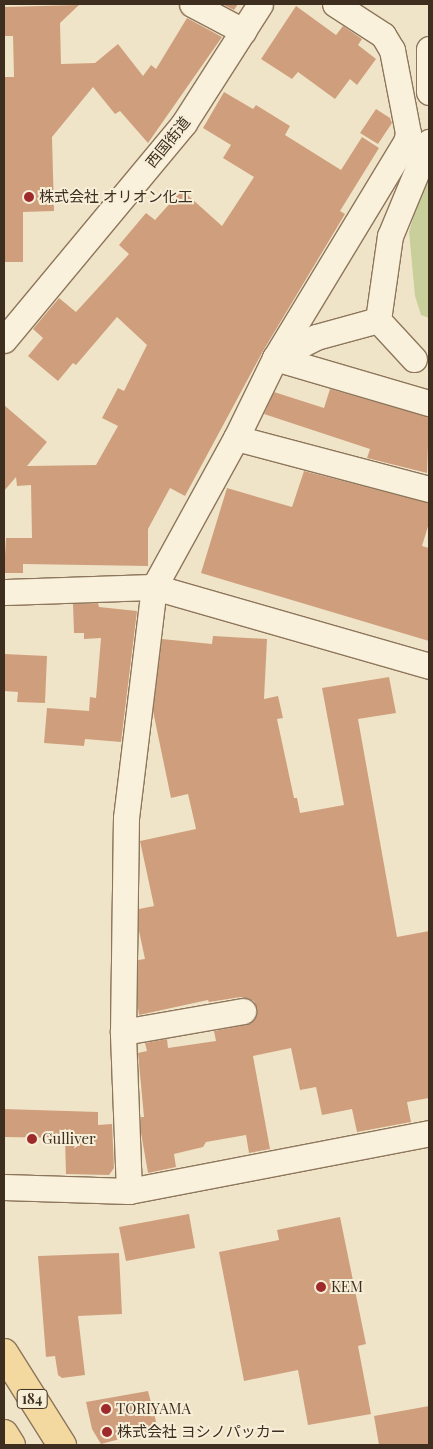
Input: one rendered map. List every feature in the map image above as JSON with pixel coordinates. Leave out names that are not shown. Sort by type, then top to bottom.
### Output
[{"type":"main road","name":"184","points":[[6,1360],[62,1445]]},
{"type":"main road","points":[[4,1434],[11,1445]]},
{"type":"street","points":[[192,4],[243,31]]},
{"type":"street","name":"西国街道","points":[[4,340],[184,123],[260,4]]},
{"type":"street","points":[[129,1191],[123,1032],[126,818],[154,587],[236,438],[275,358],[406,142],[407,123],[392,50],[383,35],[335,4]]},
{"type":"street","points":[[392,50],[429,49],[429,88]]},
{"type":"street","points":[[378,320],[390,236],[429,142]]},
{"type":"street","points":[[275,358],[316,337],[378,320]]},
{"type":"street","points":[[378,320],[414,359]]},
{"type":"street","points":[[275,358],[429,403]]},
{"type":"street","points":[[236,438],[429,489]]},
{"type":"street","points":[[4,592],[154,587],[429,666]]},
{"type":"street","points":[[123,1032],[244,1011]]},
{"type":"street","points":[[4,1187],[129,1191],[429,1133]]},
{"type":"green space","points":[[429,162],[429,318],[421,315],[415,296],[409,232]]},
{"type":"building","points":[[222,4],[238,4],[234,10]]},
{"type":"building","points":[[79,5],[60,23],[61,64],[95,63],[118,44],[143,76],[151,65],[156,69],[187,18],[222,37],[148,143],[120,111],[115,114],[93,87],[52,137],[54,211],[23,212],[23,262],[4,262],[4,77],[14,77],[13,36],[4,36],[4,7]]},
{"type":"building","points":[[296,6],[336,35],[343,26],[362,39],[358,45],[376,59],[357,85],[350,79],[335,99],[298,72],[292,79],[261,59]]},
{"type":"building","points":[[224,92],[253,109],[256,105],[290,126],[285,135],[341,170],[362,137],[379,148],[340,211],[345,214],[263,351],[185,496],[170,488],[148,529],[148,566],[23,564],[23,573],[4,573],[6,538],[32,538],[31,485],[17,486],[16,477],[4,491],[4,405],[47,442],[27,466],[96,465],[118,426],[102,418],[118,388],[124,391],[147,345],[117,317],[76,365],[73,363],[58,381],[28,356],[43,338],[33,329],[59,298],[76,312],[129,254],[119,245],[146,213],[155,220],[182,190],[222,226],[254,177],[223,158],[231,145],[203,128]]},
{"type":"building","points":[[376,109],[390,118],[392,123],[378,144],[360,133]]},
{"type":"building","points":[[330,389],[429,417],[427,473],[367,458],[370,449],[264,414],[274,392],[324,408]]},
{"type":"building","points":[[304,471],[429,503],[429,523],[422,546],[429,548],[429,641],[201,573],[227,488],[292,507]]},
{"type":"building","points":[[98,603],[99,607],[137,611],[121,742],[85,739],[84,746],[44,743],[47,708],[89,711],[90,697],[96,698],[101,638],[84,639],[84,633],[74,633],[73,604]]},
{"type":"building","points":[[213,636],[267,639],[264,699],[278,696],[283,718],[277,719],[294,798],[297,798],[300,813],[344,805],[322,688],[389,677],[396,713],[358,719],[397,937],[429,931],[429,1098],[407,1102],[411,1122],[357,1132],[352,1109],[322,1115],[316,1087],[300,1090],[291,1048],[253,1056],[270,1149],[249,1153],[246,1135],[206,1142],[203,1147],[174,1154],[176,1167],[148,1173],[141,1133],[141,1117],[144,1117],[138,1053],[147,1051],[145,1043],[167,1039],[168,1048],[216,1041],[214,1031],[246,1025],[257,1015],[254,1001],[241,997],[209,1002],[208,1000],[139,1015],[138,1008],[138,960],[145,959],[139,931],[139,909],[154,906],[140,841],[196,829],[188,794],[171,798],[153,711],[162,639],[212,644]]},
{"type":"building","points":[[4,654],[47,656],[45,703],[17,702],[18,692],[4,691]]},
{"type":"building","points":[[4,1109],[98,1112],[98,1125],[112,1124],[114,1168],[109,1175],[66,1174],[65,1138],[4,1137]]},
{"type":"building","points":[[189,1214],[195,1248],[126,1261],[119,1227]]},
{"type":"building","points":[[340,1217],[366,1344],[358,1346],[371,1414],[308,1425],[298,1370],[244,1381],[219,1252],[279,1240],[277,1230]]},
{"type":"building","points":[[119,1253],[122,1314],[78,1316],[85,1375],[62,1378],[58,1375],[55,1356],[46,1357],[38,1256]]},
{"type":"building","points":[[148,1391],[158,1429],[101,1444],[92,1429],[86,1402]]},
{"type":"building","points":[[429,1406],[429,1445],[379,1445],[374,1416]]},
{"type":"place","name":"株式会社 オリオン化工","points":[[29,197]]},
{"type":"place","name":"Gulliver","points":[[32,1139]]},
{"type":"place","name":"KEM","points":[[321,1287]]},
{"type":"place","name":"TORIYAMA","points":[[106,1409]]},
{"type":"place","name":"株式会社 ヨシノパッカー","points":[[107,1432]]}]
